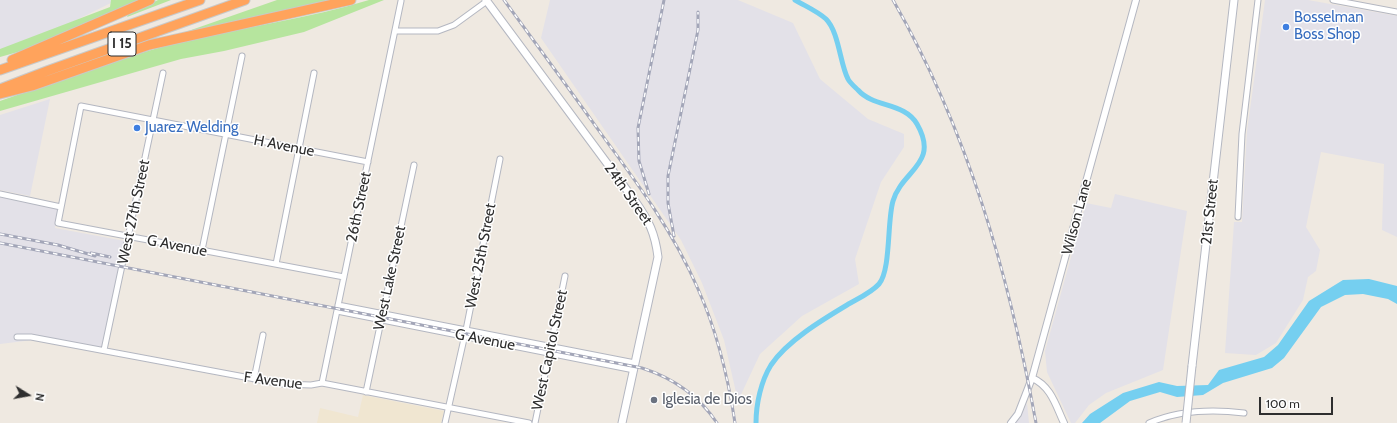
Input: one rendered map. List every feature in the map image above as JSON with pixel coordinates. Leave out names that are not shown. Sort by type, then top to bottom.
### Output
[{"type":"highway","points":[[0,65],[150,0]]},
{"type":"highway","name":"I 15","points":[[0,70],[200,0]]},
{"type":"highway","name":"I 15","points":[[0,89],[245,0]]},
{"type":"highway","points":[[0,94],[32,86],[149,45],[351,0]]},
{"type":"main road","name":"21st Street","points":[[1186,423],[1234,0]]},
{"type":"main road","name":"24th Street","points":[[487,1],[635,201],[652,229],[658,257],[622,423]]},
{"type":"street","name":"Wilson Lane","points":[[1010,423],[1018,414],[1032,378],[1136,0]]},
{"type":"street","points":[[1238,217],[1242,134],[1258,0]]},
{"type":"street","points":[[1334,0],[1397,12]]},
{"type":"street","name":"26th Street","points":[[322,383],[401,1]]},
{"type":"street","points":[[395,32],[438,31],[454,25],[487,1]]},
{"type":"street","points":[[202,250],[242,56]]},
{"type":"street","name":"West 27th Street","points":[[104,350],[163,73]]},
{"type":"street","points":[[276,264],[314,73]]},
{"type":"street","name":"H Avenue","points":[[61,207],[81,106],[368,162]]},
{"type":"street","name":"West 25th Street","points":[[446,423],[500,159]]},
{"type":"street","name":"West Lake Street","points":[[366,392],[414,165]]},
{"type":"street","points":[[0,194],[61,207]]},
{"type":"street","name":"G Avenue","points":[[61,207],[58,223],[344,277]]},
{"type":"street","name":"West Capitol Street","points":[[535,423],[565,276]]},
{"type":"street","name":"G Avenue","points":[[338,308],[549,353],[634,366]]},
{"type":"street","name":"G Avenue","points":[[382,317],[466,330],[634,366]]},
{"type":"street","points":[[254,379],[263,335]]},
{"type":"street","name":"F Avenue","points":[[17,337],[31,337],[282,384],[311,385],[322,383],[529,423]]},
{"type":"street","points":[[1032,378],[1040,381],[1047,388],[1064,423]]},
{"type":"street","points":[[1149,423],[1177,414],[1197,411],[1220,410],[1244,413]]},
{"type":"shaded area","points":[[0,0],[117,0],[66,25],[0,51]]},
{"type":"shaded area","points":[[550,0],[738,0],[793,23],[820,79],[868,119],[904,134],[904,147],[881,182],[855,259],[859,284],[802,316],[760,354],[738,401],[724,340],[702,283],[681,240],[541,38]]},
{"type":"shaded area","points":[[1265,0],[1308,0],[1397,16],[1397,237],[1382,230],[1384,164],[1321,152],[1306,227],[1320,250],[1316,271],[1308,277],[1303,300],[1276,343],[1256,355],[1225,353],[1234,222],[1242,222],[1247,131]]},
{"type":"shaded area","points":[[50,99],[30,196],[0,190],[0,115]]},
{"type":"shaded area","points":[[1115,194],[1187,211],[1163,370],[1106,393],[1089,405],[1075,423],[1071,423],[1047,372],[1045,351],[1086,203],[1111,208]]},
{"type":"shaded area","points":[[0,197],[58,209],[55,228],[125,241],[101,353],[33,340],[0,344]]},
{"type":"shaded area","points":[[363,395],[444,411],[441,423],[317,423],[320,408],[358,417]]},
{"type":"shaded area","points":[[1027,403],[1029,423],[1015,423],[1020,418]]},
{"type":"green space","points":[[111,0],[143,0],[32,48],[0,57],[0,49],[110,7]]},
{"type":"green space","points":[[158,0],[171,0],[127,17],[128,15]]},
{"type":"green space","points":[[277,0],[334,0],[174,36]]},
{"type":"green space","points":[[369,0],[384,0],[304,32],[224,51],[181,59],[0,111],[0,101],[138,54],[185,41],[324,12]]},
{"type":"water","points":[[1369,279],[1397,286],[1397,304],[1388,299],[1363,294],[1345,295],[1321,307],[1284,358],[1272,368],[1223,383],[1203,395],[1177,397],[1160,392],[1130,401],[1100,423],[1082,423],[1090,414],[1123,393],[1159,382],[1177,386],[1208,385],[1219,370],[1264,357],[1278,345],[1309,301],[1343,280]]},
{"type":"waterway","points":[[756,423],[758,401],[762,385],[767,371],[778,356],[795,339],[827,317],[868,293],[879,284],[883,277],[887,257],[893,201],[898,190],[922,158],[924,149],[923,138],[917,124],[911,117],[897,108],[872,100],[865,96],[851,83],[845,73],[834,32],[826,19],[795,0]]},
{"type":"railway","points":[[504,0],[629,172],[678,248],[698,289],[711,321],[725,371],[735,423]]},
{"type":"railway","points":[[649,194],[639,161],[638,128],[664,0]]},
{"type":"railway","points":[[893,0],[920,50],[943,101],[964,152],[982,205],[999,259],[1013,313],[1036,423]]},
{"type":"railway","points":[[674,236],[668,203],[668,176],[698,30],[698,12]]},
{"type":"railway","points":[[0,234],[58,245],[95,256]]},
{"type":"railway","points":[[0,243],[642,368],[664,377],[694,396],[717,423]]},
{"type":"railway","points":[[91,253],[110,257]]},
{"type":"place","name":"Bosselman Boss Shop","points":[[1286,27]]},
{"type":"place","name":"Juarez Welding","points":[[137,128]]},
{"type":"place","name":"Iglesia de Dios","points":[[654,400]]}]
